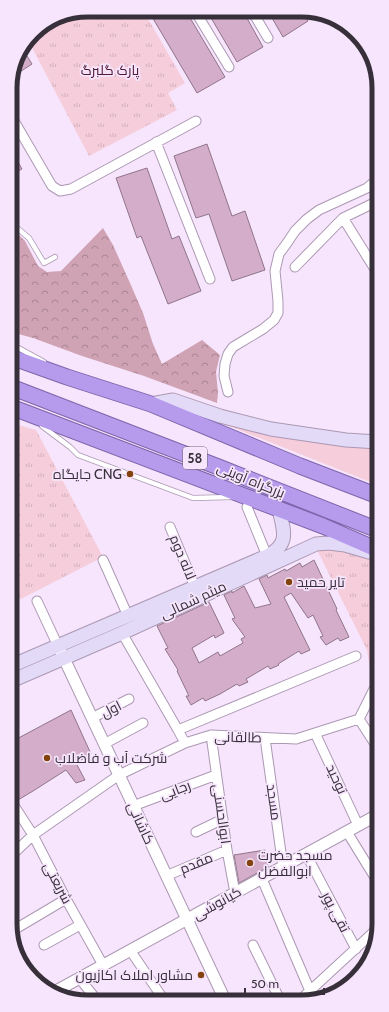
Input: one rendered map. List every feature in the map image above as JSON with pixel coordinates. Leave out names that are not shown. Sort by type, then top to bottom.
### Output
[{"type":"highway","name":"58","points":[[17,359],[151,404],[300,466],[372,494]]},
{"type":"highway","name":"بزرگراه آوینی","points":[[17,389],[372,528]]},
{"type":"highway","points":[[17,410],[78,432],[247,502],[279,510],[323,526],[372,547]]},
{"type":"main road","points":[[151,404],[172,400],[220,416],[271,429],[346,440],[372,442]]},
{"type":"main road","name":"میثم شمالی","points":[[17,663],[275,552],[282,545],[283,535],[279,510]]},
{"type":"main road","name":"میثم شمالی","points":[[17,678],[122,633],[316,544],[329,543],[345,545],[372,552]]},
{"type":"street","points":[[199,17],[229,67]]},
{"type":"street","points":[[256,17],[268,38]]},
{"type":"street","points":[[17,126],[52,186],[60,192],[71,189],[196,121]]},
{"type":"street","points":[[156,142],[210,279]]},
{"type":"street","points":[[228,392],[224,376],[228,354],[234,347],[263,329],[274,320],[278,313],[274,271],[279,254],[307,219],[319,210],[367,188],[372,184]]},
{"type":"street","points":[[295,268],[343,218],[372,204]]},
{"type":"street","points":[[343,218],[372,264]]},
{"type":"street","points":[[247,502],[268,556]]},
{"type":"street","name":"لاله دوم","points":[[170,527],[195,587]]},
{"type":"street","points":[[103,560],[128,616]]},
{"type":"street","points":[[37,601],[58,646]]},
{"type":"street","points":[[122,633],[185,744]]},
{"type":"street","name":"کاشانی","points":[[58,646],[223,995]]},
{"type":"street","points":[[178,730],[356,656]]},
{"type":"street","points":[[372,694],[360,719],[372,740]]},
{"type":"street","name":"اول","points":[[92,718],[129,699]]},
{"type":"street","name":"طالقانی","points":[[17,850],[33,835],[119,775],[185,744],[211,735],[296,739],[360,719]]},
{"type":"street","points":[[104,744],[143,723]]},
{"type":"street","name":"توحید","points":[[315,733],[358,825]]},
{"type":"street","name":"ابوالحسنی","points":[[211,735],[222,819],[235,893]]},
{"type":"street","name":"مسجد","points":[[265,738],[283,866]]},
{"type":"street","name":"رجایی","points":[[133,806],[216,774]]},
{"type":"street","name":"شریعتی","points":[[17,815],[33,835],[103,966]]},
{"type":"street","name":"کیانوشی","points":[[60,989],[372,818]]},
{"type":"street","points":[[196,832],[222,819]]},
{"type":"street","points":[[346,832],[372,873]]},
{"type":"street","name":"مقدم","points":[[166,876],[227,850]]},
{"type":"street","name":"تقی پور","points":[[306,854],[356,949]]},
{"type":"street","points":[[262,879],[310,991]]},
{"type":"street","points":[[17,928],[66,899]]},
{"type":"street","points":[[44,945],[80,925]]},
{"type":"street","points":[[306,994],[371,934]]},
{"type":"street","points":[[253,945],[278,995]]},
{"type":"street","points":[[130,950],[161,995]]},
{"type":"street","points":[[79,978],[93,995]]},
{"type":"lane","points":[[17,228],[29,238],[44,263],[55,257]]},
{"type":"lane","points":[[17,347],[67,377]]},
{"type":"lane","points":[[17,411],[48,430],[78,455],[193,498],[247,502]]},
{"type":"green space","name":"پارک گلبرگ","points":[[83,17],[147,17],[185,83],[168,93],[177,110],[89,156],[31,46],[41,35],[49,29],[70,19]]},
{"type":"green space","points":[[103,228],[113,245],[130,283],[162,364],[202,340],[220,355],[216,372],[218,393],[217,403],[144,376],[17,334],[17,233],[25,241],[38,266],[47,272],[61,271]]},
{"type":"green space","points":[[214,420],[316,442],[372,448],[372,483]]},
{"type":"green space","points":[[17,425],[36,430],[103,557],[17,601]]},
{"type":"green space","points":[[332,547],[372,557],[372,667],[370,669],[367,650],[316,548]]},
{"type":"building","points":[[152,17],[190,17],[225,77],[197,93]]},
{"type":"building","points":[[211,17],[246,17],[263,47],[237,62]]},
{"type":"building","points":[[271,17],[306,17],[308,21],[283,37]]},
{"type":"building","points":[[26,54],[32,64],[19,73]]},
{"type":"building","points":[[207,144],[232,216],[245,211],[265,270],[232,281],[209,214],[196,218],[174,156]]},
{"type":"building","points":[[17,160],[22,169],[17,172]]},
{"type":"building","points":[[147,168],[172,239],[179,236],[201,291],[168,304],[141,236],[137,238],[116,178]]},
{"type":"building","points":[[314,560],[349,637],[340,641],[338,638],[326,645],[320,637],[323,636],[313,615],[308,618],[291,593],[284,597],[310,650],[301,654],[299,651],[278,664],[279,665],[270,669],[268,666],[246,679],[248,682],[239,686],[237,684],[205,701],[203,698],[191,705],[186,696],[189,696],[177,671],[178,670],[165,649],[168,648],[157,626],[209,602],[224,633],[215,638],[214,635],[192,648],[199,663],[218,652],[220,656],[243,643],[241,639],[245,637],[232,619],[235,618],[224,595],[232,591],[232,593],[244,586],[255,608],[271,604],[259,579],[267,575],[268,578],[285,569],[286,571],[300,563],[302,567]]},
{"type":"building","name":"شرکت آب و فاضلاب","points":[[71,710],[91,754],[76,763],[85,780],[76,783],[66,770],[18,800],[17,739]]},
{"type":"building","name":"مسجد حضرت ابوالفضل","points":[[265,850],[268,867],[239,883],[234,855]]},
{"type":"place","name":"جایگاه CNG","points":[[130,474]]},
{"type":"place","name":"تایر حمید","points":[[289,582]]},
{"type":"place","name":"شرکت آب و فاضلاب","points":[[47,758]]},
{"type":"place","name":"مسجد حضرت ابوالفضل","points":[[250,863]]},
{"type":"place","name":"مشاور املاک اکازیون","points":[[201,975]]}]
